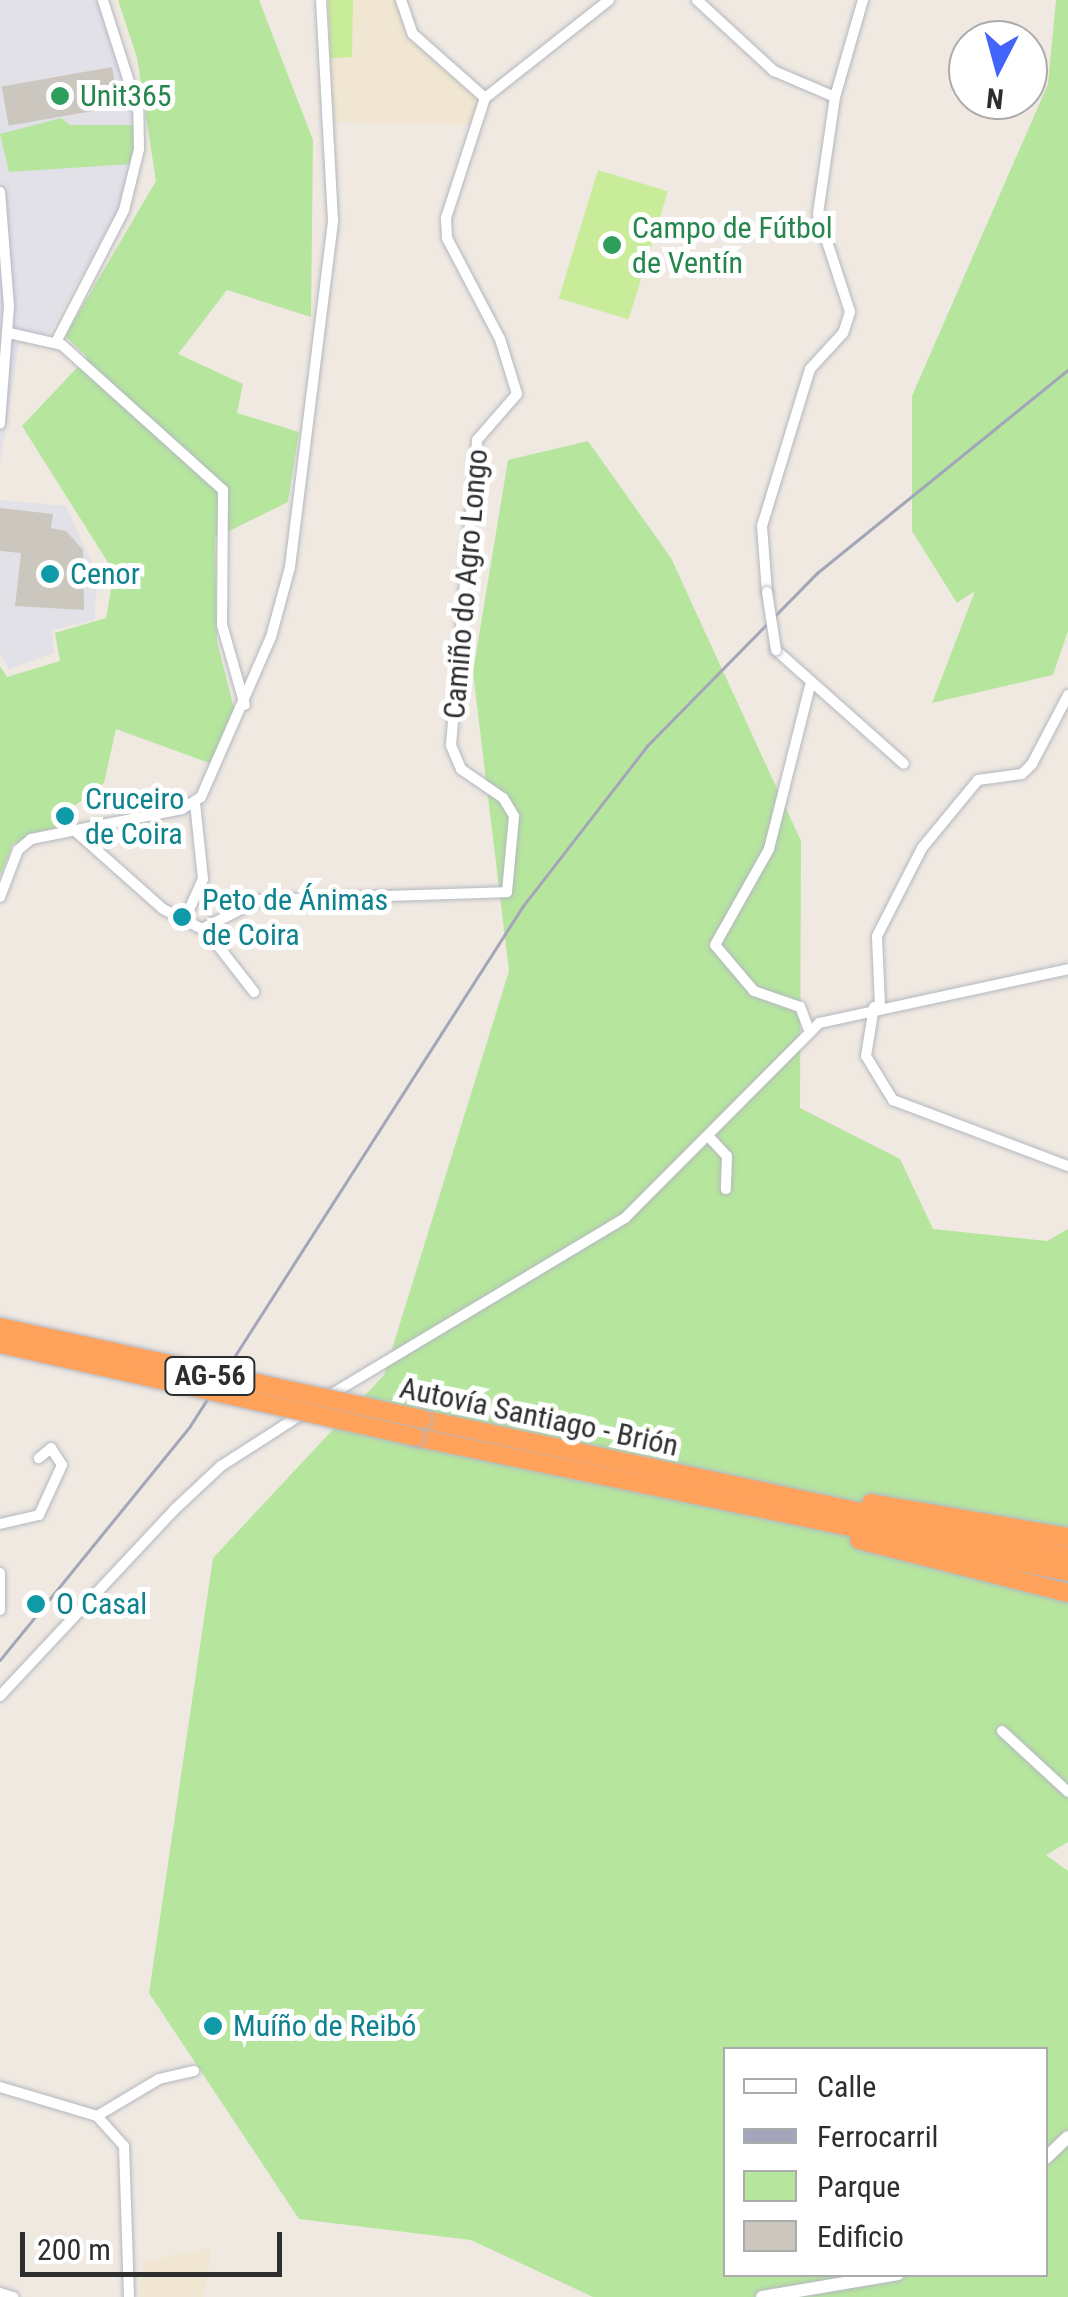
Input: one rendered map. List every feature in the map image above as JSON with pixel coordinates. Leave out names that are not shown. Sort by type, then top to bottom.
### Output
[{"type":"highway","name":"Autovía Santiago - Brión","points":[[0,1328],[768,1510],[1068,1572]]},
{"type":"highway","name":"Autovía Santiago - Brión","points":[[0,1344],[752,1490],[1068,1556]]},
{"type":"highway","points":[[752,1490],[776,1487],[1068,1537]]},
{"type":"highway","points":[[768,1510],[1068,1593]]},
{"type":"street","points":[[56,342],[124,210],[140,149],[138,110],[103,0]]},
{"type":"street","points":[[184,921],[203,879],[194,804],[245,706],[290,567],[333,221],[322,0]]},
{"type":"street","points":[[401,0],[413,34],[485,98],[609,0]]},
{"type":"street","points":[[698,0],[774,71],[836,98]]},
{"type":"street","points":[[861,1],[836,98],[818,214],[850,312],[843,333],[810,369],[762,526],[776,650],[810,686],[904,764]]},
{"type":"street","name":"Camiño do Agro Longo","points":[[204,928],[259,900],[503,898],[514,875],[514,816],[503,798],[462,769],[451,745],[476,440],[517,394],[500,339],[447,238],[485,98]]},
{"type":"street","points":[[0,192],[9,332],[0,424]]},
{"type":"street","points":[[9,332],[56,342],[223,490],[222,625],[245,706]]},
{"type":"street","points":[[809,1030],[800,1007],[754,991],[715,945],[769,849],[810,686]]},
{"type":"street","points":[[1068,695],[1032,764],[1010,777],[978,780],[922,848],[877,936],[877,1006],[866,1056],[893,1100],[1068,1166]]},
{"type":"street","points":[[0,897],[18,850],[31,839],[194,804]]},
{"type":"street","points":[[73,828],[184,921],[204,928],[254,992]]},
{"type":"street","points":[[0,1696],[87,1595],[222,1466],[454,1314],[625,1218],[710,1139],[809,1030],[877,1006],[1068,969]]},
{"type":"street","points":[[710,1139],[727,1156],[726,1188]]},
{"type":"street","points":[[0,1524],[40,1515],[62,1464],[52,1448],[38,1458]]},
{"type":"street","points":[[0,1573],[0,1610]]},
{"type":"street","points":[[1002,1731],[1068,1792]]},
{"type":"street","points":[[97,2116],[159,2079],[194,2070]]},
{"type":"street","points":[[0,2087],[97,2116],[129,2164],[128,2297]]},
{"type":"street","points":[[1048,2156],[1068,2137]]},
{"type":"street","points":[[762,2297],[880,2277]]},
{"type":"street","points":[[0,2293],[13,2297]]},
{"type":"shaded area","points":[[0,0],[100,0],[138,129],[123,201],[50,332],[19,344],[0,464]]},
{"type":"shaded area","points":[[328,0],[395,0],[407,30],[481,99],[472,125],[329,122]]},
{"type":"shaded area","points":[[0,500],[66,506],[98,577],[94,620],[52,630],[54,653],[9,669],[0,654]]},
{"type":"shaded area","points":[[211,2248],[204,2297],[140,2297],[143,2262]]},
{"type":"green space","points":[[118,0],[259,0],[313,140],[311,317],[227,290],[178,354],[243,384],[237,413],[299,432],[288,502],[215,538],[217,642],[236,716],[212,764],[116,729],[104,783],[63,815],[64,827],[13,844],[0,876],[0,666],[7,677],[60,661],[55,633],[106,618],[114,572],[22,426],[87,357],[65,336],[156,181],[137,58]]},
{"type":"green space","points":[[328,0],[353,0],[352,57],[331,58]]},
{"type":"green space","points":[[1056,0],[1068,0],[1068,631],[1053,675],[932,703],[975,591],[957,603],[912,531],[912,396],[1032,120],[1048,120]]},
{"type":"green space","points":[[61,118],[70,125],[137,125],[131,164],[9,172],[0,134]]},
{"type":"green space","name":"Campo de Fútbol de Ventín","points":[[598,170],[668,191],[629,319],[559,298]]},
{"type":"green space","points":[[588,441],[671,558],[801,841],[800,1108],[900,1159],[933,1229],[1047,1241],[1068,1229],[1068,1842],[1046,1855],[1068,1871],[1068,2297],[593,2297],[471,2240],[299,2219],[149,1993],[213,1558],[384,1375],[509,971],[473,672],[508,460]]},
{"type":"building","name":"Unit365","points":[[112,67],[119,106],[9,126],[2,86]]},
{"type":"building","name":"Cenor","points":[[0,508],[53,514],[51,528],[66,531],[83,550],[84,610],[15,606],[21,553],[0,551]]},
{"type":"railway","points":[[0,1660],[190,1426],[523,906],[647,746],[817,573],[1068,370]]},
{"type":"place","name":"Unit365","points":[[60,96]]},
{"type":"place","name":"Campo de Fútbol de Ventín","points":[[612,245]]},
{"type":"place","name":"Cenor","points":[[50,574]]},
{"type":"place","name":"Cruceiro de Coira","points":[[65,816]]},
{"type":"place","name":"Peto de Ánimas de Coira","points":[[182,917]]},
{"type":"place","name":"O Casal","points":[[36,1604]]},
{"type":"place","name":"Muíño de Reibó","points":[[213,2026]]}]
